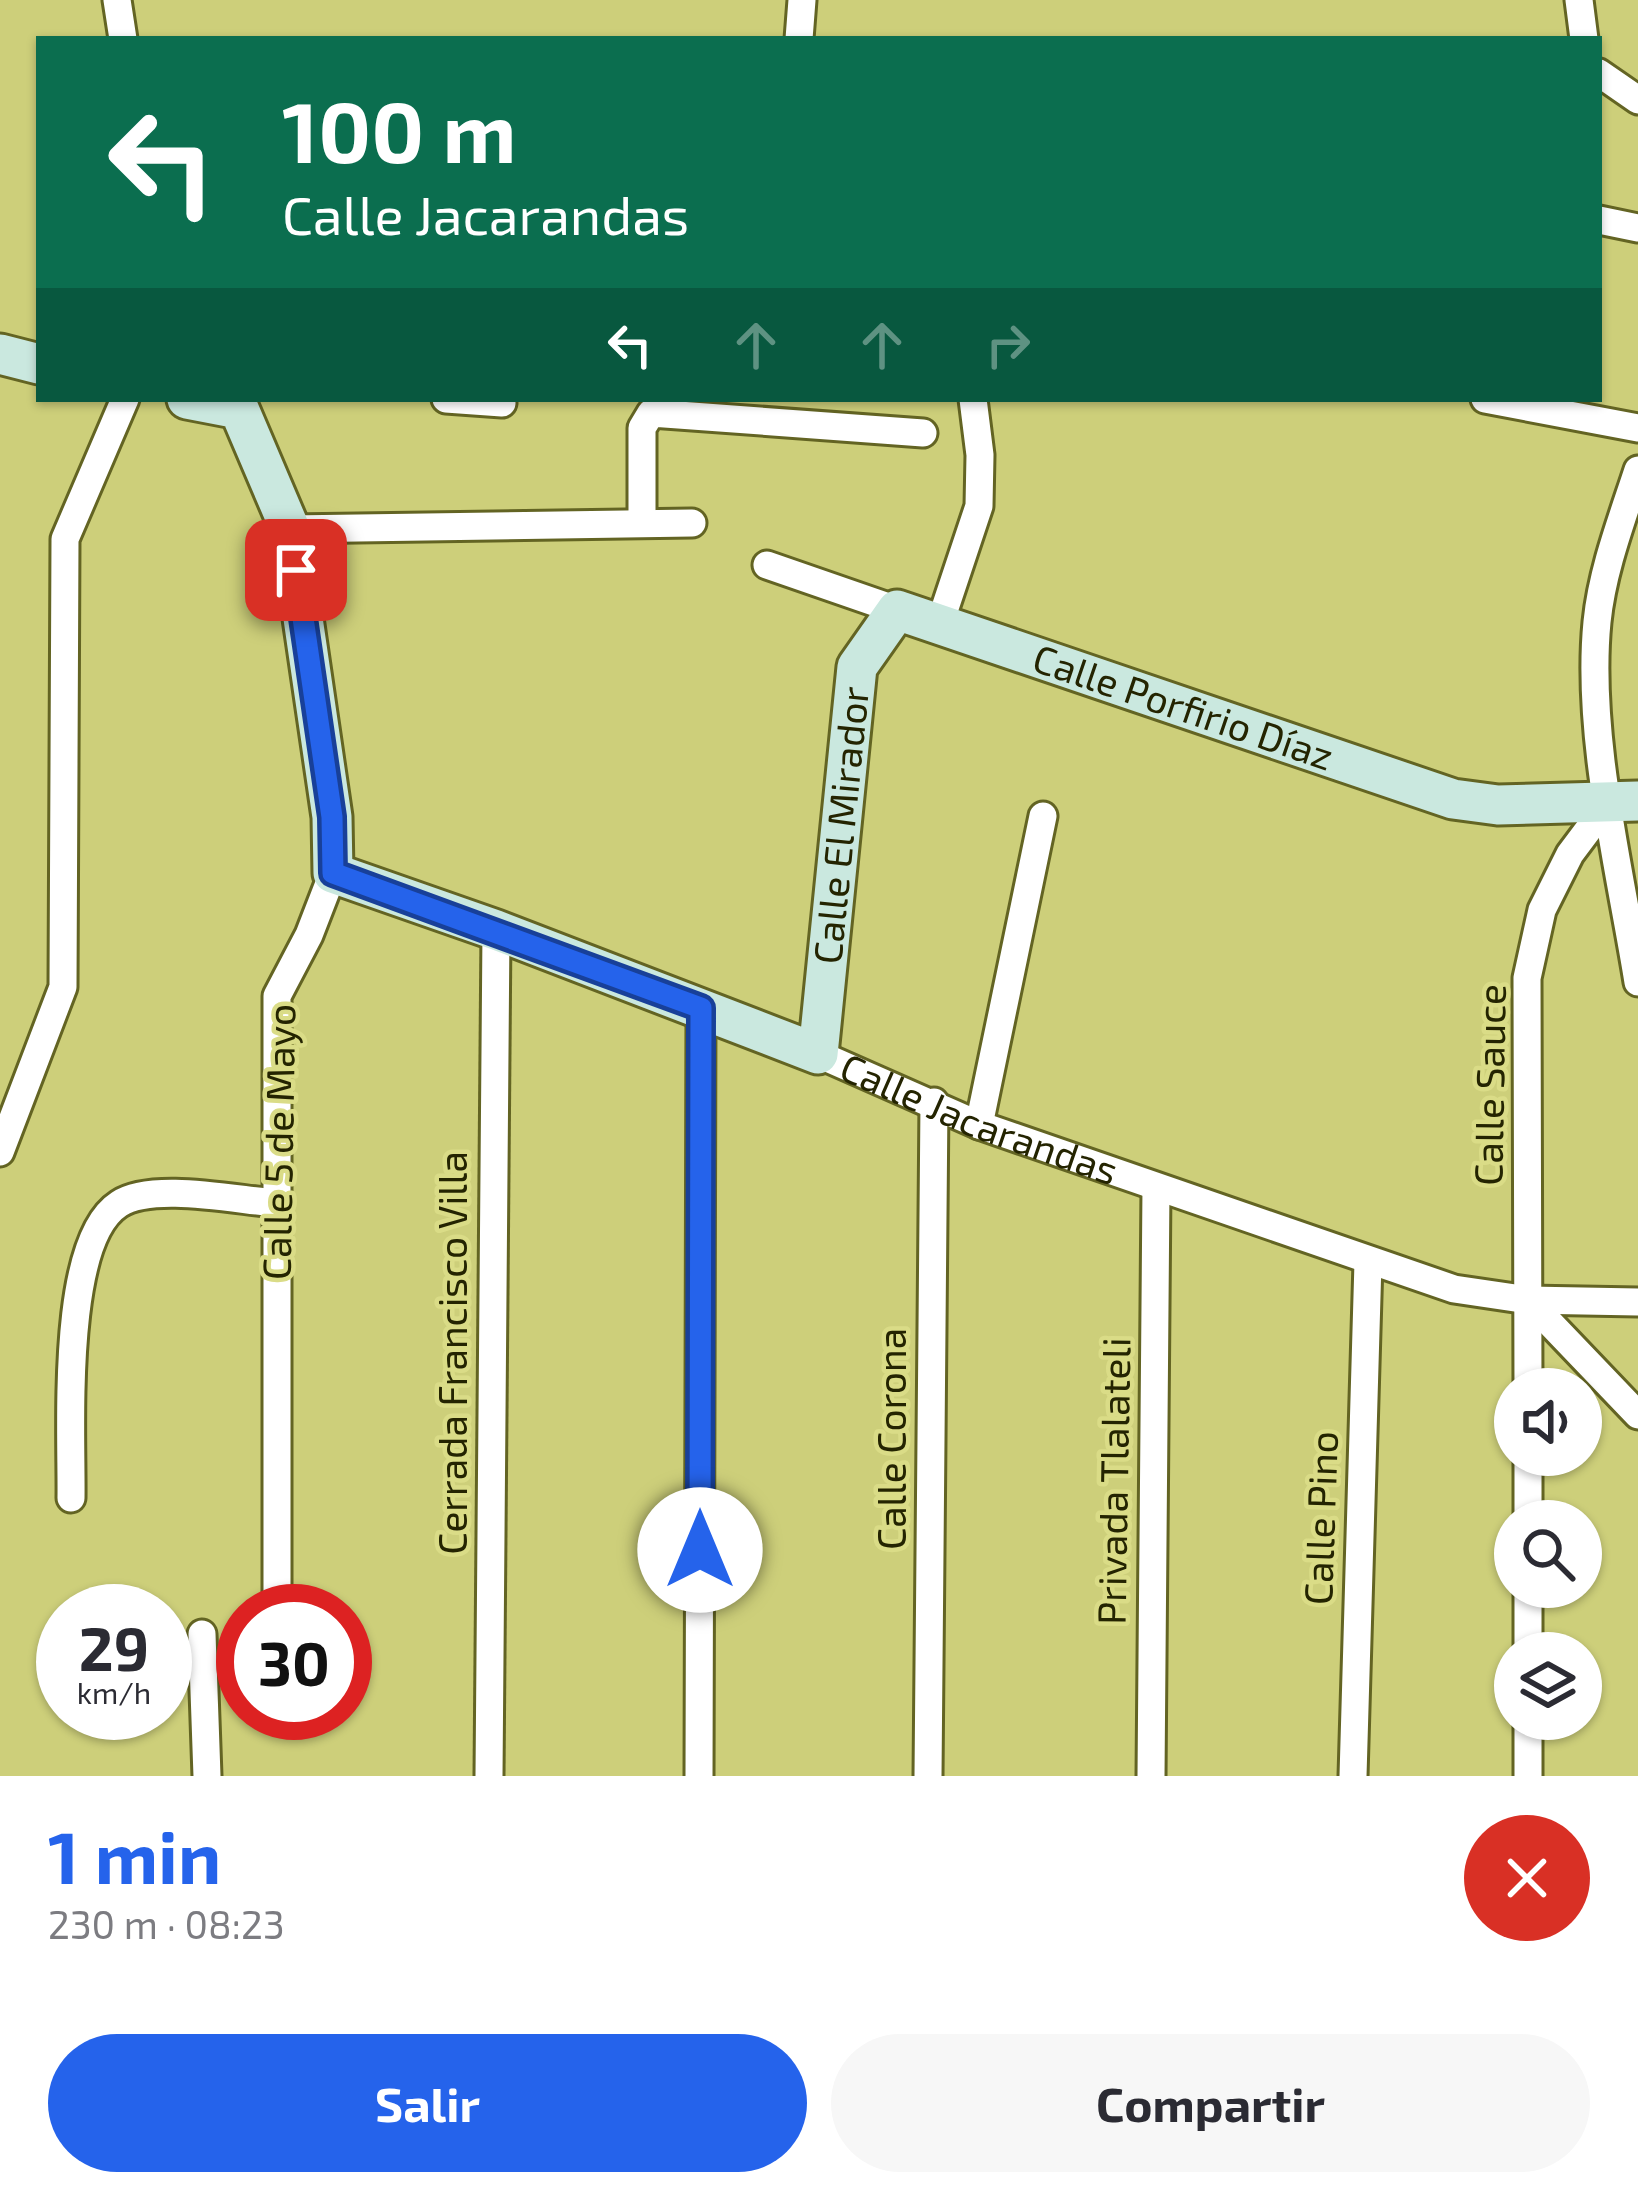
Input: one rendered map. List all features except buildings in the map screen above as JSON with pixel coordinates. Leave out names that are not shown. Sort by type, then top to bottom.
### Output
[{"type":"street","points":[[117,0],[123,36]]},
{"type":"street","points":[[799,36],[802,0]]},
{"type":"street","points":[[1579,0],[1584,36]]},
{"type":"street","points":[[1602,75],[1638,100]]},
{"type":"street","points":[[1602,221],[1638,228]]},
{"type":"street","points":[[0,353],[36,363]]},
{"type":"street","points":[[0,1152],[63,987],[65,539],[124,402]]},
{"type":"street","points":[[480,402],[502,404]]},
{"type":"street","points":[[939,626],[979,506],[974,402]]},
{"type":"street","points":[[1501,402],[1638,428]]},
{"type":"street","name":"Calle 5 de Mayo","points":[[248,404],[290,529],[332,817],[333,873],[309,935],[277,996],[277,1584]]},
{"type":"street","points":[[642,524],[642,428],[651,413],[923,433]]},
{"type":"street","points":[[1638,470],[1614,546],[1598,620],[1595,690],[1623,802],[1638,982]]},
{"type":"street","points":[[290,529],[692,523]]},
{"type":"street","name":"Calle Porfirio Díaz","points":[[767,566],[1453,799],[1498,805],[1623,802]]},
{"type":"street","name":"Calle El Mirador","points":[[818,1054],[857,667],[896,610]]},
{"type":"street","name":"Calle Sauce","points":[[1528,1368],[1528,978],[1542,910],[1570,854],[1623,802]]},
{"type":"street","points":[[979,1125],[1043,816]]},
{"type":"street","name":"Calle Jacarandas","points":[[333,873],[701,1008],[934,1102],[979,1125],[1367,1262],[1454,1289],[1528,1300],[1638,1302]]},
{"type":"street","name":"Cerrada Francisco Villa","points":[[489,1776],[496,930]]},
{"type":"street","points":[[699,1776],[701,1008]]},
{"type":"street","name":"Calle Corona","points":[[928,1776],[934,1102]]},
{"type":"street","name":"Privada Tlalateli","points":[[1150,1776],[1156,1187]]},
{"type":"street","points":[[71,1498],[74,1331],[80,1282],[93,1239],[118,1204],[154,1193],[275,1203]]},
{"type":"street","name":"Calle Pino","points":[[1353,1776],[1367,1262]]},
{"type":"street","points":[[1528,1300],[1638,1415]]},
{"type":"street","points":[[202,1634],[207,1776]]},
{"type":"street","points":[[1528,1740],[1528,1776]]},
{"type":"route","points":[[296,570],[332,817],[333,873],[701,1008],[700,1550]]}]
